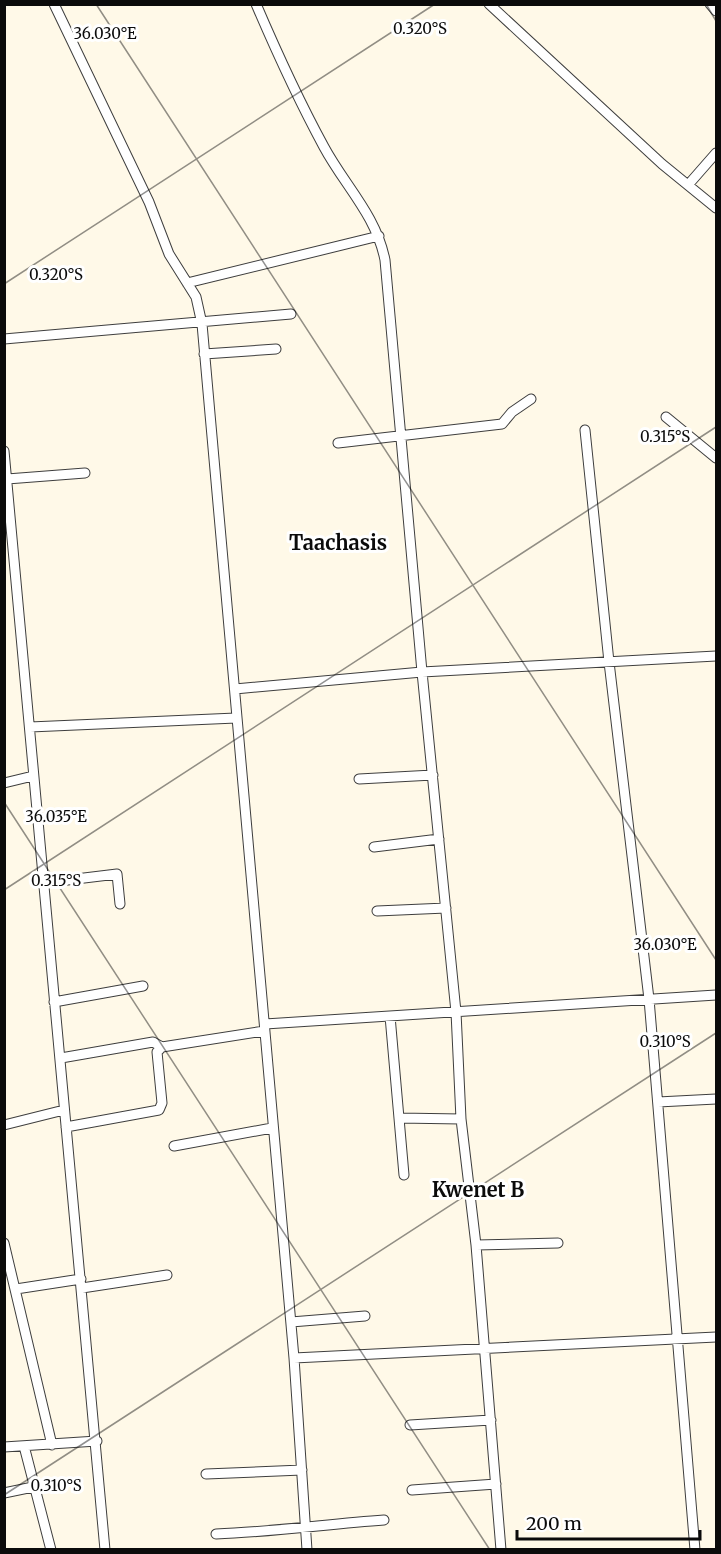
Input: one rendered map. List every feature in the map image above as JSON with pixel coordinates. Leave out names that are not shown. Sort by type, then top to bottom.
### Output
[{"type":"street","points":[[54,4],[149,202],[169,254],[199,304],[291,1322],[307,1550]]},
{"type":"street","points":[[256,4],[288,77],[325,150],[353,190],[379,236],[387,275],[422,672],[456,1012],[460,1119],[476,1245],[501,1550]]},
{"type":"street","points":[[489,4],[688,185],[717,208]]},
{"type":"street","points":[[710,4],[717,10]]},
{"type":"street","points":[[688,185],[717,153]]},
{"type":"street","points":[[187,283],[379,236]]},
{"type":"street","points":[[4,339],[202,324],[291,314]]},
{"type":"street","points":[[204,354],[276,349]]},
{"type":"street","points":[[338,443],[502,424],[513,412],[531,399]]},
{"type":"street","points":[[666,417],[717,458]]},
{"type":"street","points":[[585,430],[609,662],[649,999],[695,1550]]},
{"type":"street","points":[[4,451],[64,1110],[97,1441],[105,1550]]},
{"type":"street","points":[[7,479],[85,473]]},
{"type":"street","points":[[235,689],[422,672],[717,656]]},
{"type":"street","points":[[30,727],[236,718]]},
{"type":"street","points":[[359,779],[433,775]]},
{"type":"street","points":[[4,783],[33,776]]},
{"type":"street","points":[[374,847],[439,839]]},
{"type":"street","points":[[43,884],[117,874],[120,904]]},
{"type":"street","points":[[377,911],[446,908]]},
{"type":"street","points":[[54,1002],[142,986]]},
{"type":"street","points":[[66,1127],[159,1110],[162,1103],[157,1052],[162,1047],[264,1028],[390,1016],[717,995]]},
{"type":"street","points":[[390,1016],[404,1175]]},
{"type":"street","points":[[61,1058],[153,1042],[162,1047]]},
{"type":"street","points":[[658,1102],[717,1099]]},
{"type":"street","points":[[4,1125],[64,1110]]},
{"type":"street","points":[[399,1118],[460,1119]]},
{"type":"street","points":[[174,1146],[272,1128]]},
{"type":"street","points":[[4,1243],[52,1445]]},
{"type":"street","points":[[476,1245],[558,1243]]},
{"type":"street","points":[[16,1289],[167,1275]]},
{"type":"street","points":[[291,1322],[365,1316]]},
{"type":"street","points":[[294,1358],[717,1337]]},
{"type":"street","points":[[410,1425],[491,1420]]},
{"type":"street","points":[[4,1447],[97,1441]]},
{"type":"street","points":[[24,1446],[51,1550]]},
{"type":"street","points":[[206,1474],[302,1470]]},
{"type":"street","points":[[412,1490],[496,1485]]},
{"type":"street","points":[[4,1492],[33,1487]]},
{"type":"street","points":[[216,1534],[279,1532],[306,1525],[384,1520]]},
{"type":"district","name":"Taachasis","points":[[338,542]]},
{"type":"district","name":"Kwenet B","points":[[478,1189]]}]
